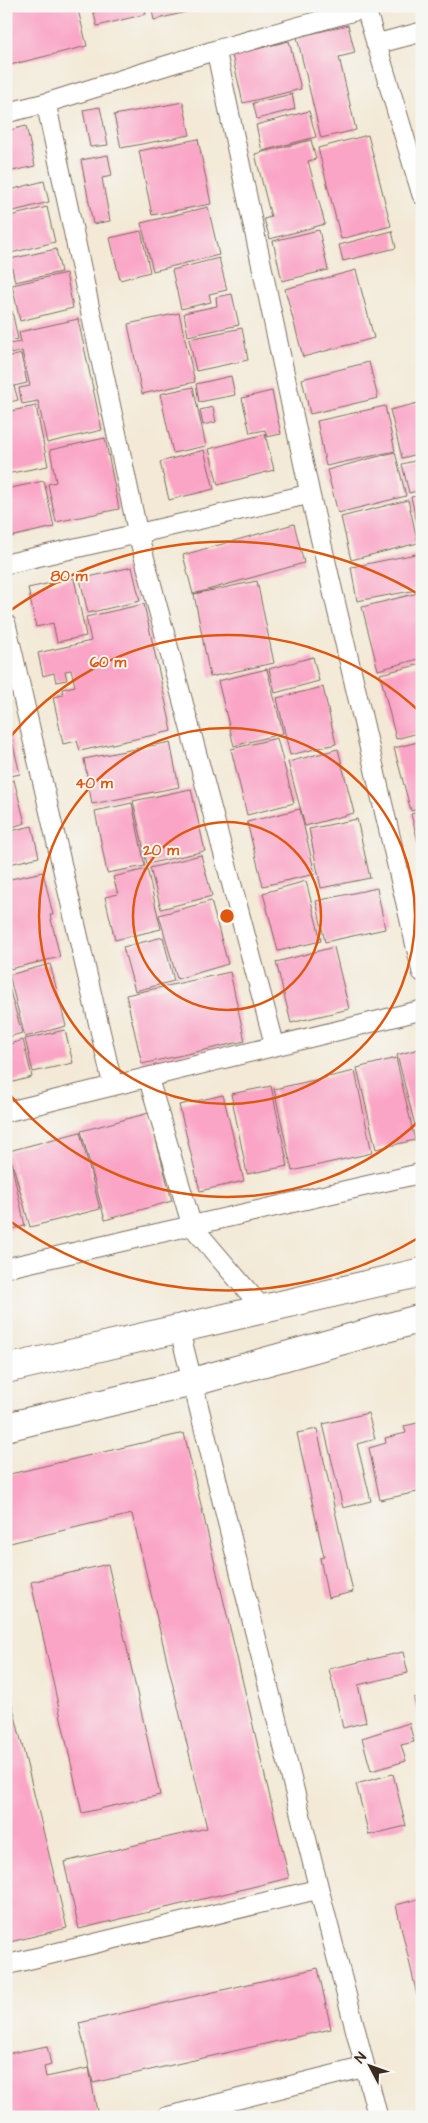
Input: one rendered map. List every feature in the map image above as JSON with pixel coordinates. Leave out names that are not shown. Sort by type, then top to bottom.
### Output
[{"type":"main road","points":[[6,1369],[422,1272]]},
{"type":"main road","points":[[6,1427],[193,1382],[422,1318]]},
{"type":"lane","points":[[6,113],[365,7],[422,195]]},
{"type":"lane","points":[[376,44],[422,32]]},
{"type":"lane","points":[[216,50],[310,494],[422,972]]},
{"type":"lane","points":[[46,102],[138,534],[275,1046]]},
{"type":"lane","points":[[6,564],[310,494]]},
{"type":"lane","points":[[6,624],[113,1086]]},
{"type":"lane","points":[[6,1112],[422,1010]]},
{"type":"lane","points":[[148,1077],[192,1226],[263,1309]]},
{"type":"lane","points":[[6,1268],[422,1173]]},
{"type":"lane","points":[[179,1328],[378,2117]]},
{"type":"lane","points":[[6,1965],[319,1889]]},
{"type":"lane","points":[[166,2117],[365,2067]]},
{"type":"building","points":[[6,6],[77,6],[87,46],[6,66]]},
{"type":"building","points":[[92,6],[144,6],[146,14],[97,26]]},
{"type":"building","points":[[151,6],[206,6],[206,7],[154,20]]},
{"type":"building","points":[[348,25],[355,53],[339,57],[356,130],[321,138],[297,37]]},
{"type":"building","points":[[289,41],[301,89],[243,103],[232,55]]},
{"type":"building","points":[[292,94],[295,109],[257,119],[253,103]]},
{"type":"building","points":[[183,102],[190,135],[121,148],[114,115]]},
{"type":"building","points":[[100,107],[108,145],[90,147],[83,110]]},
{"type":"building","points":[[309,111],[316,137],[262,151],[256,125]]},
{"type":"building","points":[[26,126],[35,166],[8,172],[11,185],[6,186],[6,131]]},
{"type":"building","points":[[368,135],[391,226],[341,239],[318,148]]},
{"type":"building","points":[[198,139],[211,204],[152,215],[139,151]]},
{"type":"building","points":[[311,140],[316,159],[308,161],[325,224],[270,239],[264,219],[271,217],[255,154]]},
{"type":"building","points":[[108,155],[112,176],[102,178],[110,221],[93,224],[81,160]]},
{"type":"building","points":[[44,181],[49,202],[6,213],[6,191]]},
{"type":"building","points":[[47,207],[55,242],[7,254],[6,217]]},
{"type":"building","points":[[208,207],[219,255],[153,271],[141,223]]},
{"type":"building","points":[[319,230],[328,270],[282,281],[273,241]]},
{"type":"building","points":[[141,231],[150,272],[120,280],[110,238]]},
{"type":"building","points":[[392,231],[396,248],[343,261],[339,245]]},
{"type":"building","points":[[56,249],[61,272],[15,282],[10,259]]},
{"type":"building","points":[[219,258],[227,290],[209,294],[211,302],[181,309],[172,270]]},
{"type":"building","points":[[356,270],[374,338],[303,357],[285,289]]},
{"type":"building","points":[[66,273],[73,308],[20,321],[12,285]]},
{"type":"building","points":[[232,294],[239,325],[188,336],[184,313],[217,306],[216,297]]},
{"type":"building","points":[[12,311],[18,339],[6,342],[6,312]]},
{"type":"building","points":[[179,313],[195,382],[142,394],[128,324]]},
{"type":"building","points":[[78,319],[102,430],[47,443],[38,401],[22,404],[19,388],[30,386],[22,351],[11,354],[8,344],[21,342],[19,332]]},
{"type":"building","points":[[242,328],[248,360],[196,371],[189,339]]},
{"type":"building","points":[[21,354],[27,383],[14,386],[18,400],[6,403],[6,358]]},
{"type":"building","points":[[369,362],[378,398],[310,414],[302,379]]},
{"type":"building","points":[[231,376],[235,395],[199,402],[196,384]]},
{"type":"building","points":[[193,387],[206,446],[173,453],[160,394]]},
{"type":"building","points":[[272,391],[281,434],[267,437],[265,430],[250,433],[242,398]]},
{"type":"building","points":[[422,402],[422,453],[402,458],[390,410]]},
{"type":"building","points":[[36,406],[48,466],[6,474],[6,412]]},
{"type":"building","points":[[385,406],[395,451],[326,466],[317,421]]},
{"type":"building","points":[[213,407],[216,422],[203,425],[200,410]]},
{"type":"building","points":[[265,434],[274,470],[218,485],[209,449]]},
{"type":"building","points":[[105,438],[119,509],[56,522],[48,484],[56,482],[50,450]]},
{"type":"building","points":[[204,450],[214,489],[169,500],[160,462]]},
{"type":"building","points":[[395,452],[406,496],[338,513],[327,470]]},
{"type":"building","points":[[422,459],[422,490],[409,493],[402,464]]},
{"type":"building","points":[[44,481],[54,527],[10,537],[6,520],[6,489]]},
{"type":"building","points":[[422,495],[422,540],[421,541],[411,497]]},
{"type":"building","points":[[408,500],[418,543],[351,560],[341,517]]},
{"type":"building","points":[[294,524],[304,563],[193,594],[183,555]]},
{"type":"building","points":[[416,554],[422,589],[357,601],[351,567]]},
{"type":"building","points":[[132,567],[140,601],[88,613],[80,579]]},
{"type":"building","points":[[74,578],[86,636],[57,642],[53,623],[36,627],[28,588]]},
{"type":"building","points":[[257,581],[274,663],[210,677],[194,594]]},
{"type":"building","points":[[422,592],[422,658],[378,670],[362,607]]},
{"type":"building","points":[[144,604],[172,731],[80,751],[77,741],[63,744],[53,697],[63,695],[62,689],[75,686],[71,670],[65,671],[67,680],[56,682],[54,673],[43,676],[38,653],[91,641],[86,617]]},
{"type":"building","points":[[313,657],[319,681],[275,693],[269,669]]},
{"type":"building","points":[[422,664],[422,732],[396,739],[380,674]]},
{"type":"building","points":[[267,669],[283,733],[234,746],[218,681]]},
{"type":"building","points":[[323,687],[336,744],[290,755],[277,698]]},
{"type":"building","points":[[10,732],[20,774],[6,777],[6,733]]},
{"type":"building","points":[[277,738],[294,803],[247,815],[231,749]]},
{"type":"building","points":[[422,741],[422,808],[411,811],[394,748]]},
{"type":"building","points":[[170,742],[179,787],[92,804],[84,759]]},
{"type":"building","points":[[338,749],[354,813],[305,826],[288,762]]},
{"type":"building","points":[[14,780],[25,823],[6,829],[6,782]]},
{"type":"building","points":[[191,789],[205,851],[147,864],[133,801]]},
{"type":"building","points":[[132,803],[145,866],[107,873],[95,811]]},
{"type":"building","points":[[300,809],[315,874],[263,886],[247,822]]},
{"type":"building","points":[[422,811],[422,854],[421,854],[411,814]]},
{"type":"building","points":[[357,819],[370,878],[321,888],[309,829]]},
{"type":"building","points":[[32,826],[39,857],[6,865],[6,832]]},
{"type":"building","points":[[201,855],[212,896],[161,909],[150,868]]},
{"type":"building","points":[[147,869],[161,929],[115,940],[105,897],[118,894],[113,877]]},
{"type":"building","points":[[43,872],[53,915],[50,915],[60,957],[10,969],[6,953],[6,880]]},
{"type":"building","points":[[306,881],[321,941],[278,951],[263,893]]},
{"type":"building","points":[[377,888],[385,929],[325,942],[316,901]]},
{"type":"building","points":[[211,901],[228,964],[177,979],[159,915]]},
{"type":"building","points":[[163,937],[174,981],[135,991],[123,947]]},
{"type":"building","points":[[334,947],[349,1009],[291,1023],[276,962]]},
{"type":"building","points":[[50,964],[66,1026],[25,1037],[9,975]]},
{"type":"building","points":[[230,972],[245,1041],[142,1064],[126,995]]},
{"type":"building","points":[[6,977],[22,1033],[6,1038]]},
{"type":"building","points":[[65,1030],[73,1063],[33,1072],[25,1039]]},
{"type":"building","points":[[23,1040],[32,1077],[6,1084],[6,1045]]},
{"type":"building","points":[[422,1048],[422,1140],[419,1141],[397,1055]]},
{"type":"building","points":[[396,1058],[415,1140],[376,1149],[357,1068]]},
{"type":"building","points":[[355,1071],[372,1153],[292,1171],[274,1089]]},
{"type":"building","points":[[271,1086],[288,1166],[247,1174],[231,1094]]},
{"type":"building","points":[[223,1095],[244,1181],[200,1191],[179,1105]]},
{"type":"building","points":[[149,1113],[172,1201],[105,1220],[81,1131]]},
{"type":"building","points":[[80,1132],[100,1209],[30,1227],[9,1151]]},
{"type":"building","points":[[6,1148],[8,1148],[25,1226],[6,1230]]},
{"type":"building","points":[[368,1413],[375,1439],[357,1444],[371,1501],[343,1508],[323,1424]]},
{"type":"building","points":[[422,1422],[422,1491],[380,1500],[369,1448],[386,1443],[385,1438],[406,1433],[404,1426]]},
{"type":"building","points":[[317,1429],[353,1592],[328,1598],[320,1558],[324,1557],[297,1433]]},
{"type":"building","points":[[184,1433],[289,1878],[79,1929],[64,1862],[207,1828],[132,1514],[6,1544],[6,1475]]},
{"type":"building","points":[[108,1564],[160,1795],[82,1813],[31,1582]]},
{"type":"building","points":[[403,1652],[408,1673],[358,1685],[366,1722],[343,1728],[329,1669]]},
{"type":"building","points":[[6,1679],[67,1928],[6,1943]]},
{"type":"building","points":[[422,1696],[422,1730],[421,1730],[414,1698]]},
{"type":"building","points":[[409,1723],[414,1742],[401,1745],[406,1761],[371,1771],[362,1738]]},
{"type":"building","points":[[393,1774],[406,1826],[369,1835],[356,1784]]},
{"type":"building","points":[[422,1898],[422,2012],[421,2012],[396,1905]]},
{"type":"building","points":[[318,1968],[331,2029],[93,2083],[79,2023]]},
{"type":"building","points":[[47,2046],[51,2065],[44,2067],[46,2077],[89,2068],[98,2117],[6,2117],[6,2054]]}]
